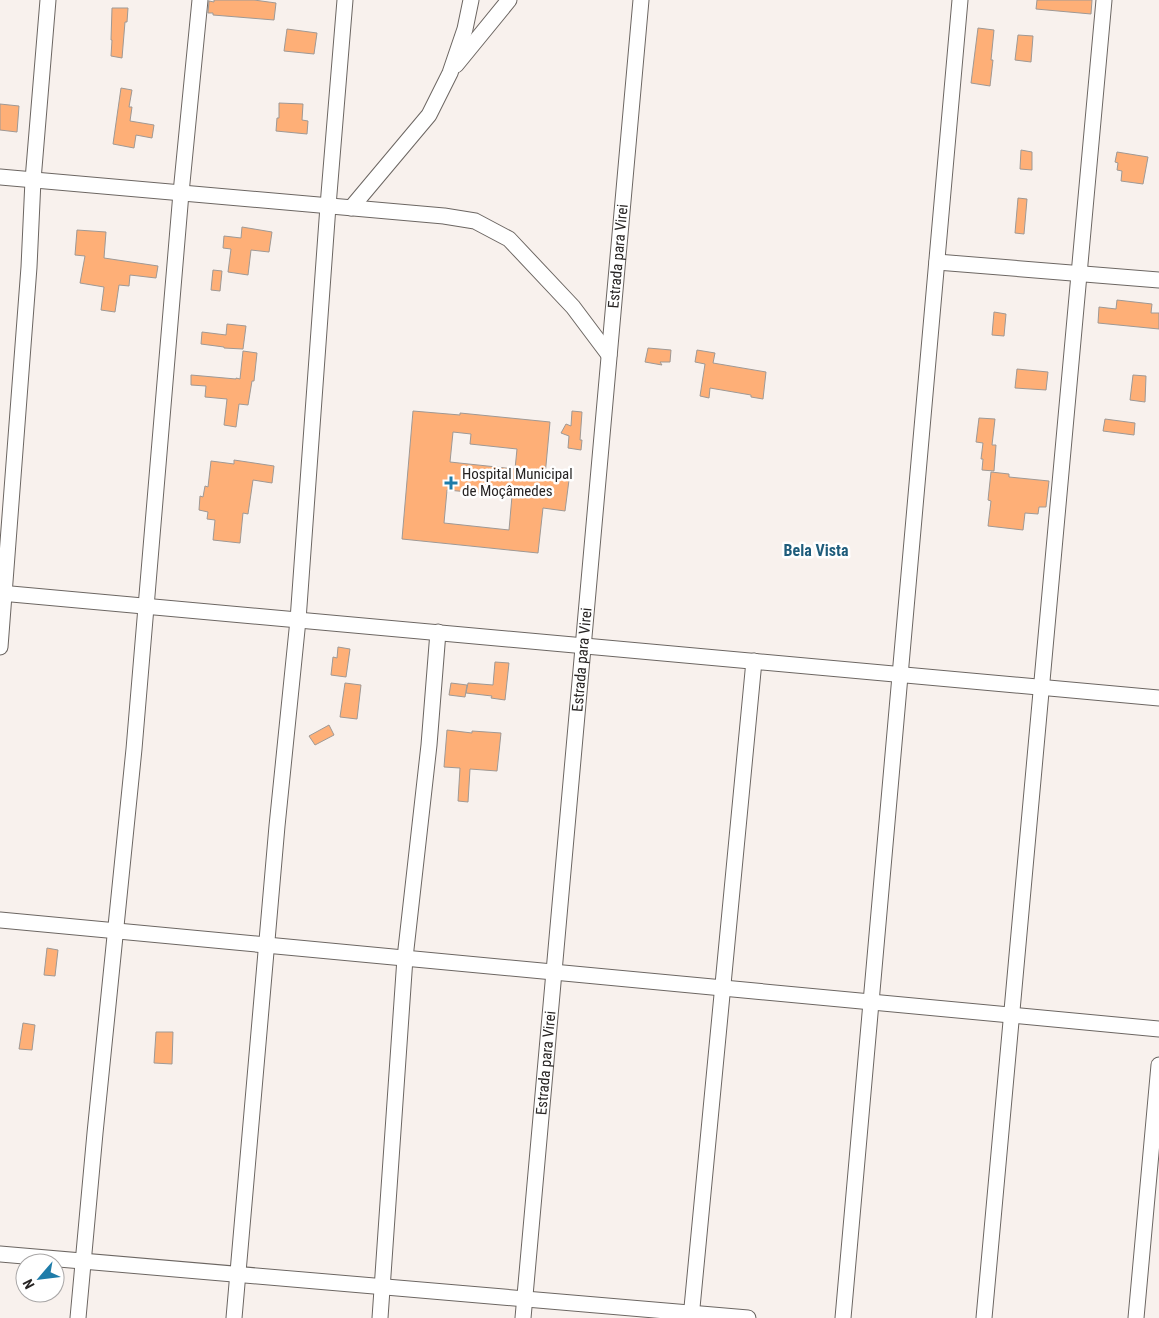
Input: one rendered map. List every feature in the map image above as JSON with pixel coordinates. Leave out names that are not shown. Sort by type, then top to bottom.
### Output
[{"type":"street","points":[[0,647],[2,593],[29,267],[33,180],[48,0]]},
{"type":"street","points":[[78,1318],[134,749],[181,193],[200,0]]},
{"type":"street","points":[[234,1318],[277,826],[298,620],[345,0]]},
{"type":"street","points":[[351,208],[429,115],[450,73],[465,29],[471,0]]},
{"type":"street","points":[[450,73],[509,0]]},
{"type":"street","name":"Estrada para Virei","points":[[523,1318],[641,0]]},
{"type":"street","points":[[843,1318],[960,0]]},
{"type":"street","points":[[984,1318],[1104,0]]},
{"type":"street","points":[[0,176],[444,216],[475,221],[509,239],[573,307],[609,355]]},
{"type":"street","points":[[937,262],[1159,280]]},
{"type":"street","points":[[2,593],[1159,698]]},
{"type":"street","points":[[380,1318],[405,958],[429,745],[438,632]]},
{"type":"street","points":[[691,1316],[754,661]]},
{"type":"street","points":[[0,920],[1159,1028]]},
{"type":"street","points":[[1136,1318],[1159,1065]]},
{"type":"street","points":[[0,1254],[525,1299],[691,1316],[748,1318]]},
{"type":"building","points":[[214,0],[254,0],[276,3],[274,20],[213,15],[213,13],[208,13],[209,1],[214,2]]},
{"type":"building","points":[[1037,0],[1092,0],[1091,14],[1036,9]]},
{"type":"building","points":[[112,8],[128,8],[122,58],[111,56]]},
{"type":"building","points":[[978,28],[994,30],[990,86],[971,83]]},
{"type":"building","points":[[287,29],[317,33],[314,54],[284,51]]},
{"type":"building","points":[[1018,35],[1033,36],[1031,62],[1015,60]]},
{"type":"building","points":[[121,88],[132,90],[129,107],[132,107],[130,121],[154,125],[152,138],[136,135],[134,148],[113,144]]},
{"type":"building","points":[[279,103],[303,104],[302,120],[308,121],[307,134],[276,131],[277,118],[279,118]]},
{"type":"building","points":[[0,104],[19,106],[17,132],[0,130]]},
{"type":"building","points":[[1021,150],[1032,152],[1032,170],[1020,169]]},
{"type":"building","points":[[1117,152],[1148,157],[1143,184],[1121,181],[1122,171],[1117,170],[1118,163],[1115,162]]},
{"type":"building","points":[[1018,198],[1027,199],[1024,234],[1015,233]]},
{"type":"building","points":[[242,227],[272,232],[269,252],[251,250],[248,275],[228,272],[231,249],[223,248],[224,236],[241,238]]},
{"type":"building","points":[[77,230],[106,232],[104,258],[158,266],[156,278],[130,275],[129,286],[119,285],[115,312],[101,310],[104,287],[80,283],[85,256],[75,255]]},
{"type":"building","points":[[213,270],[222,271],[220,291],[211,290]]},
{"type":"building","points":[[1117,300],[1152,304],[1151,313],[1159,313],[1159,329],[1098,323],[1099,307],[1116,309]]},
{"type":"building","points":[[994,312],[1006,314],[1004,336],[992,335]]},
{"type":"building","points":[[227,324],[246,326],[243,349],[201,344],[202,332],[226,335]]},
{"type":"building","points":[[648,348],[671,350],[670,362],[660,362],[662,365],[645,362]]},
{"type":"building","points":[[697,350],[715,353],[713,363],[766,372],[763,399],[710,388],[709,398],[700,396],[705,364],[695,362]]},
{"type":"building","points":[[243,351],[257,353],[254,381],[252,381],[248,405],[239,404],[236,427],[224,425],[227,399],[205,397],[206,386],[191,385],[191,375],[240,379]]},
{"type":"building","points":[[1017,369],[1048,372],[1046,390],[1015,388]]},
{"type":"building","points":[[1133,375],[1146,376],[1145,402],[1130,400]]},
{"type":"building","points":[[413,411],[460,415],[460,413],[550,422],[545,476],[569,480],[565,511],[543,508],[538,553],[402,539]],"holes":[[[453,432],[471,434],[470,444],[517,449],[515,469],[450,462]],[[447,490],[512,496],[509,530],[444,523]]]},
{"type":"building","points":[[572,411],[582,412],[581,450],[568,448],[569,436],[561,433],[566,424],[571,426]]},
{"type":"building","points":[[979,418],[995,419],[992,445],[996,445],[994,471],[982,470],[983,443],[976,442]]},
{"type":"building","points":[[1105,419],[1135,423],[1134,435],[1103,431]]},
{"type":"building","points":[[234,460],[274,466],[272,483],[253,480],[248,514],[243,513],[240,543],[213,540],[215,520],[207,519],[208,512],[199,510],[200,496],[203,497],[205,486],[208,487],[211,461],[234,464]]},
{"type":"building","points":[[991,472],[1009,474],[1009,477],[1049,481],[1046,507],[1039,507],[1038,514],[1025,513],[1023,530],[988,526],[991,501],[988,500]]},
{"type":"building","points":[[338,647],[350,649],[346,677],[331,675],[333,657],[337,658]]},
{"type":"building","points":[[495,662],[509,663],[505,700],[491,698],[492,696],[466,693],[468,683],[493,685]]},
{"type":"building","points":[[345,683],[361,685],[357,719],[340,717]]},
{"type":"building","points":[[451,683],[467,685],[465,697],[449,695]]},
{"type":"building","points":[[329,725],[334,735],[315,745],[309,736]]},
{"type":"building","points":[[447,730],[472,733],[472,731],[501,733],[497,771],[470,769],[468,802],[458,801],[460,768],[444,767]]},
{"type":"building","points":[[47,948],[58,950],[55,976],[44,975]]},
{"type":"building","points":[[23,1023],[35,1025],[32,1050],[19,1049]]},
{"type":"building","points":[[156,1032],[173,1032],[172,1064],[154,1063]]},
{"type":"place","name":"Hospital Municipal de Moçâmedes","points":[[451,483]]},
{"type":"district","name":"Bela Vista","points":[[816,550]]}]
